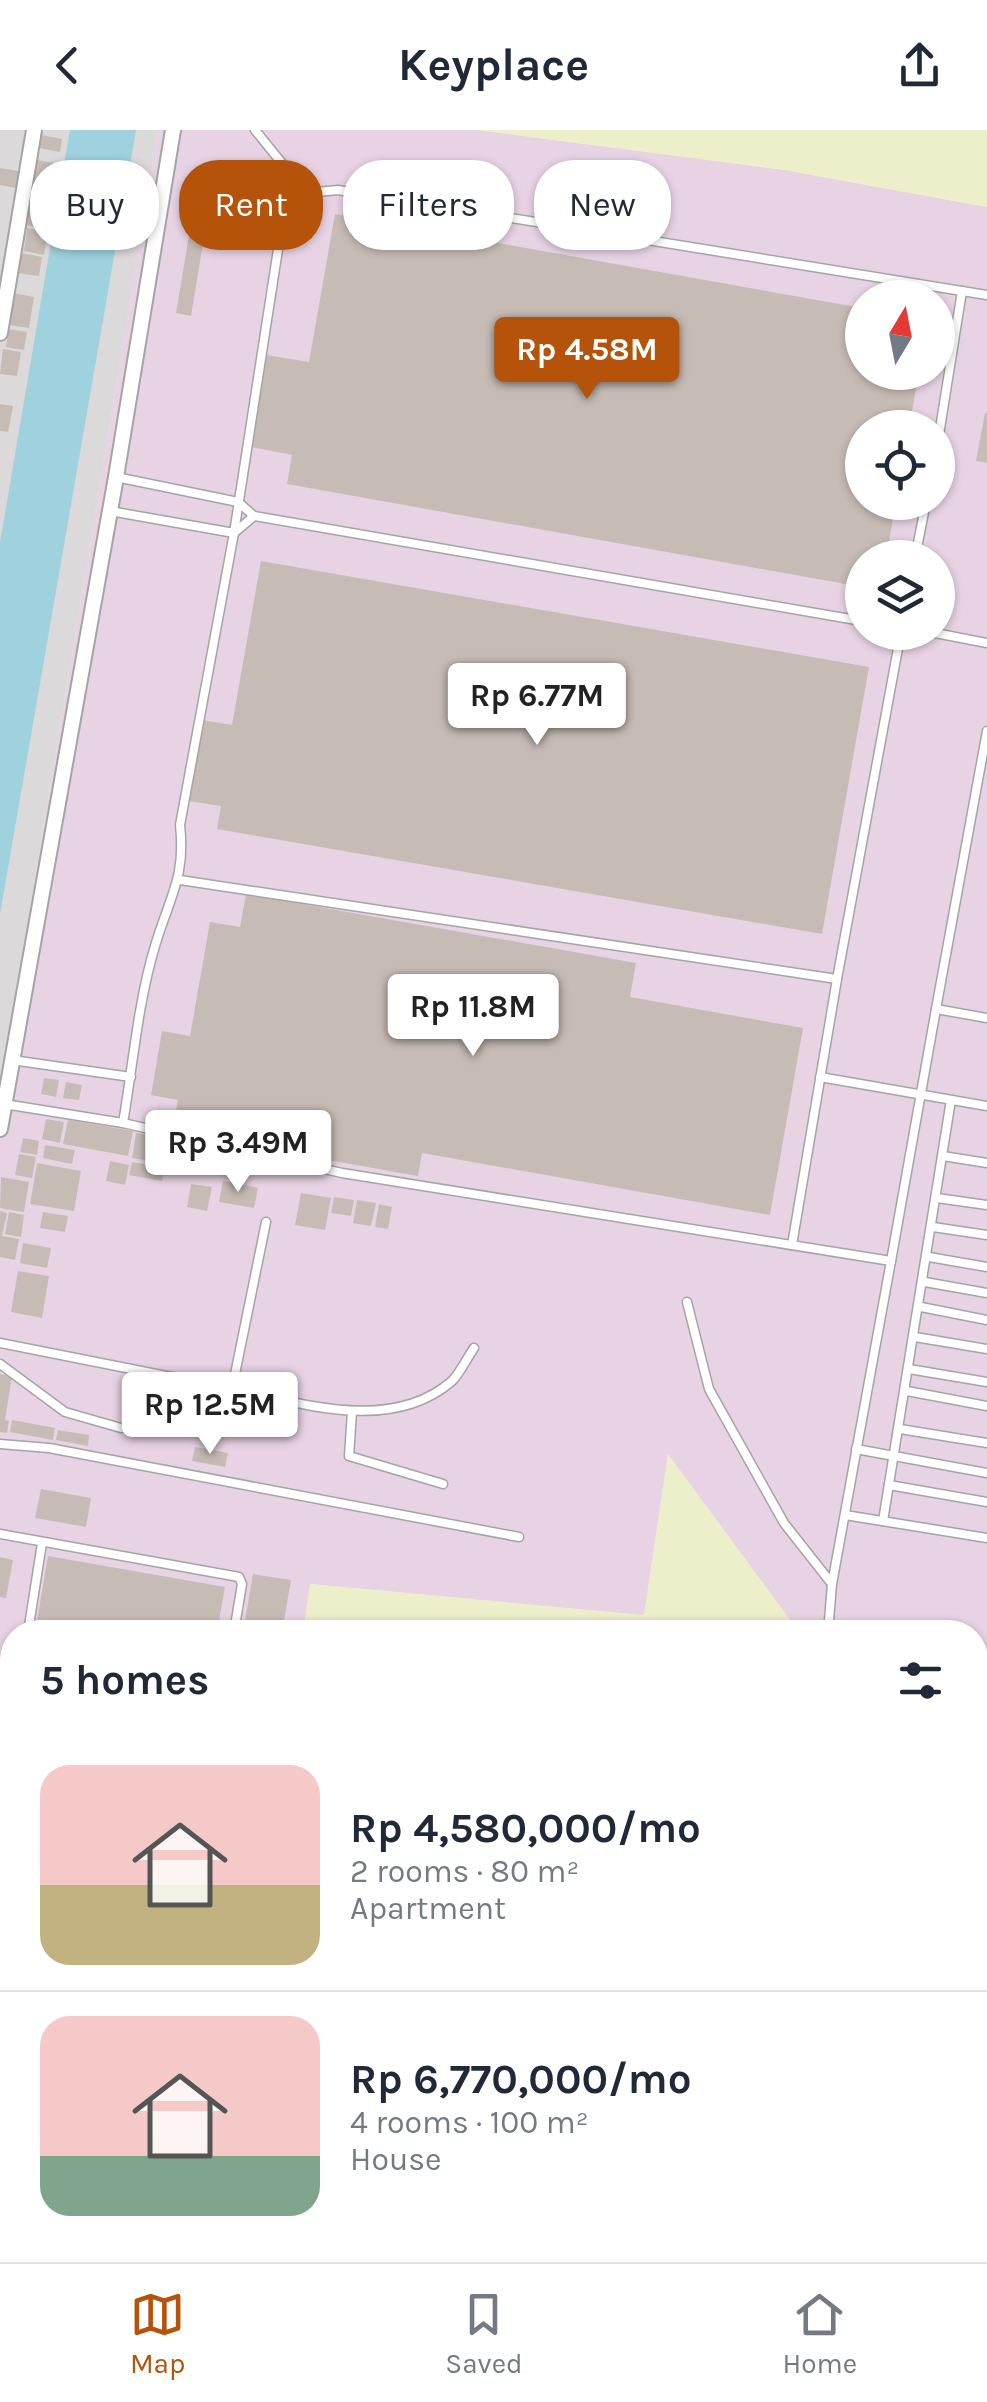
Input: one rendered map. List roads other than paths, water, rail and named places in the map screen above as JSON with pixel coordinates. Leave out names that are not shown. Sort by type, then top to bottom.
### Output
[{"type":"street","points":[[0,333],[34,130]]},
{"type":"street","points":[[0,1128],[116,477],[173,130]]},
{"type":"lane","points":[[254,130],[279,160]]},
{"type":"lane","points":[[323,191],[338,190],[987,294]]},
{"type":"lane","points":[[122,1123],[154,946],[180,880],[184,857],[180,825],[234,533],[278,250]]},
{"type":"lane","points":[[943,410],[962,291]]},
{"type":"lane","points":[[116,477],[238,502],[254,516],[845,617]]},
{"type":"lane","points":[[110,511],[234,533]]},
{"type":"lane","points":[[234,533],[254,516]]},
{"type":"lane","points":[[955,637],[987,643]]},
{"type":"lane","points":[[792,1245],[898,650]]},
{"type":"lane","points":[[829,1620],[832,1584],[987,731]]},
{"type":"lane","points":[[180,880],[837,979]]},
{"type":"lane","points":[[936,1009],[987,1018]]},
{"type":"lane","points":[[12,1060],[131,1077]]},
{"type":"lane","points":[[820,1077],[987,1106]]},
{"type":"lane","points":[[883,1521],[951,1100]]},
{"type":"lane","points":[[4,1104],[122,1123],[342,1174],[891,1261]]},
{"type":"lane","points":[[944,1156],[987,1163]]},
{"type":"lane","points":[[937,1198],[987,1206]]},
{"type":"lane","points":[[232,1390],[266,1222]]},
{"type":"lane","points":[[933,1227],[987,1235]]},
{"type":"lane","points":[[928,1258],[987,1267]]},
{"type":"lane","points":[[924,1282],[987,1293]]},
{"type":"lane","points":[[686,1302],[709,1389],[784,1523],[832,1584]]},
{"type":"lane","points":[[920,1308],[987,1320]]},
{"type":"lane","points":[[915,1337],[987,1349]]},
{"type":"lane","points":[[0,1343],[352,1412],[422,1398],[452,1380],[474,1348]]},
{"type":"lane","points":[[0,1364],[64,1412],[121,1428]]},
{"type":"lane","points":[[909,1369],[987,1382]]},
{"type":"lane","points":[[907,1390],[987,1406]]},
{"type":"lane","points":[[352,1412],[349,1456],[443,1484]]},
{"type":"lane","points":[[900,1429],[987,1443]]},
{"type":"lane","points":[[0,1444],[49,1448],[519,1537]]},
{"type":"lane","points":[[856,1449],[987,1472]]},
{"type":"lane","points":[[890,1485],[987,1502]]},
{"type":"lane","points":[[845,1514],[987,1538]]},
{"type":"lane","points":[[0,1534],[239,1576],[242,1584],[236,1620]]},
{"type":"lane","points":[[30,1620],[42,1542]]},
{"type":"water","points":[[70,130],[136,130],[131,160],[65,160]]},
{"type":"water","points":[[50,250],[115,250],[0,914],[0,543]]}]
